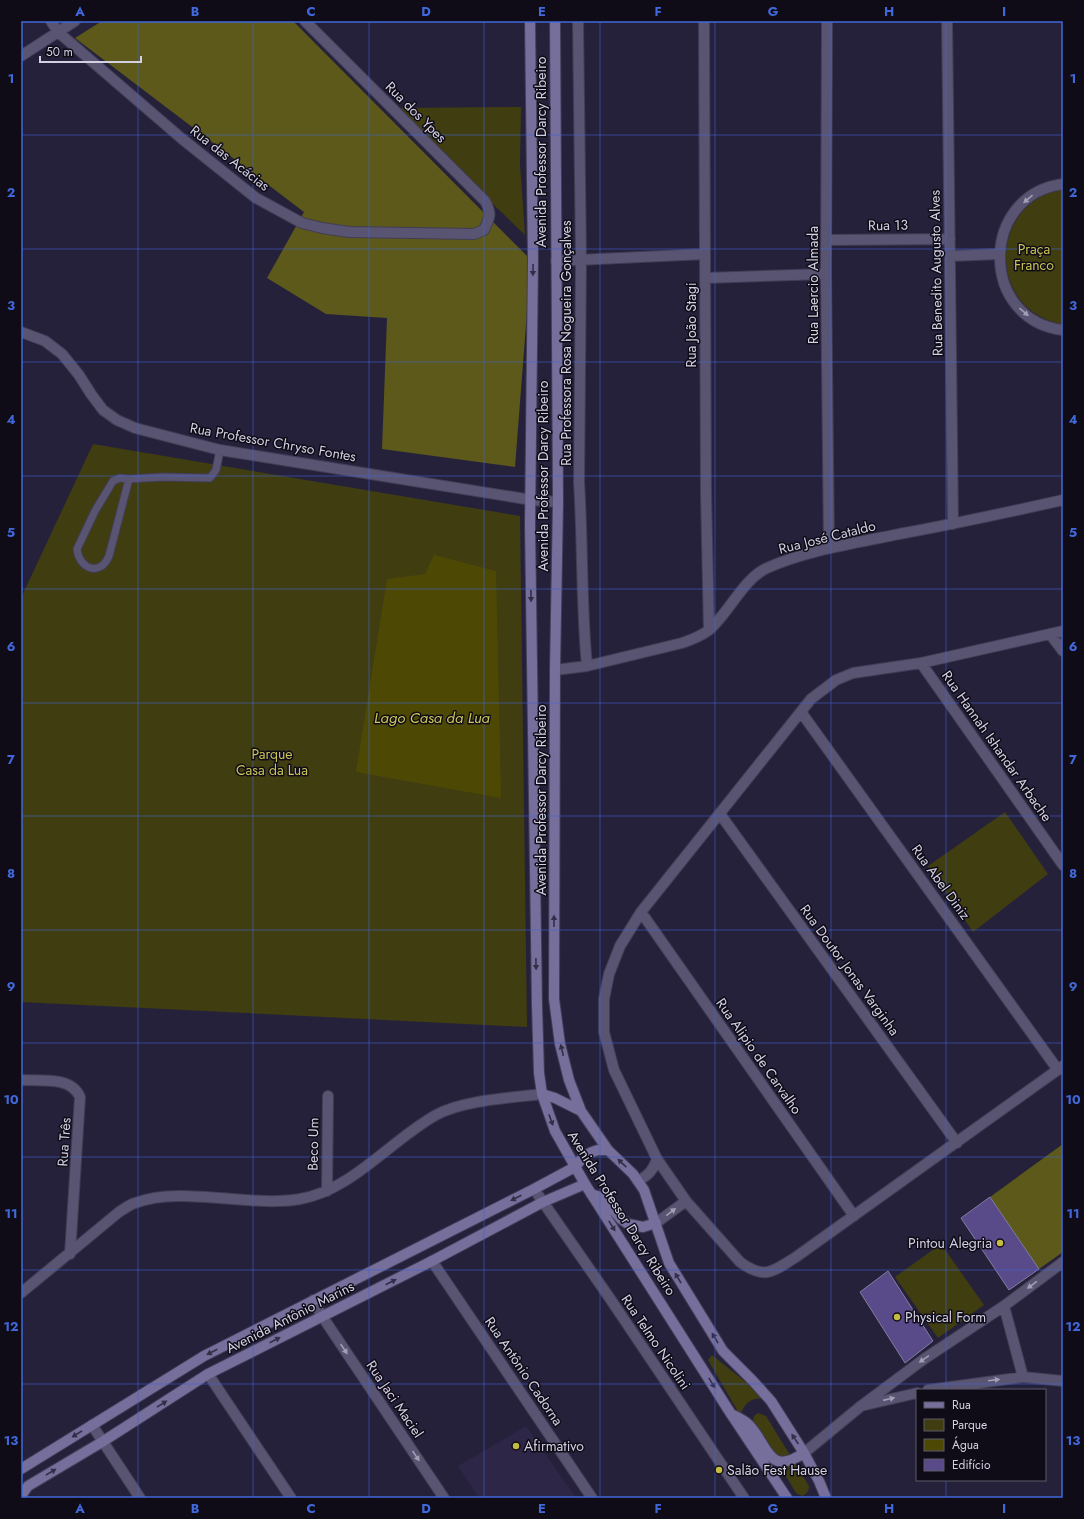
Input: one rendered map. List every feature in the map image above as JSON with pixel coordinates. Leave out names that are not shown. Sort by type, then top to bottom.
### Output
[{"type":"main road","name":"Avenida Professor Darcy Ribeiro","points":[[530,21],[533,260],[530,481],[532,500],[530,540],[538,1061],[542,1094],[555,1130],[575,1168],[731,1414],[787,1498]]},
{"type":"main road","name":"Avenida Professor Darcy Ribeiro","points":[[555,21],[558,502],[555,670],[554,999],[560,1044],[569,1080],[581,1111],[608,1150],[633,1174],[644,1190],[669,1262],[723,1352],[764,1393],[804,1453],[826,1498]]},
{"type":"main road","points":[[542,1094],[556,1098],[581,1111]]},
{"type":"main road","name":"Avenida Antônio Marins","points":[[21,1469],[204,1356],[575,1168],[584,1156],[598,1150],[608,1150]]},
{"type":"main road","name":"Avenida Antônio Marins","points":[[21,1496],[28,1486],[102,1442],[208,1374],[432,1261],[543,1202],[585,1184]]},
{"type":"main road","points":[[591,1194],[603,1198],[621,1219],[628,1224],[642,1227],[656,1222]]},
{"type":"main road","points":[[731,1414],[743,1419],[750,1426],[776,1461],[789,1462],[804,1453]]},
{"type":"street","name":"Rua das Acácias","points":[[51,21],[58,32],[181,138],[256,198],[302,223],[349,232],[474,234],[484,230]]},
{"type":"street","points":[[21,56],[75,21]]},
{"type":"street","name":"Rua dos Ypes","points":[[305,21],[485,201],[490,210],[489,219],[484,230]]},
{"type":"street","name":"Rua Professora Rosa Nogueira Gonçalves","points":[[578,21],[581,259],[579,482],[583,629],[587,666]]},
{"type":"street","name":"Rua João Stagi","points":[[704,21],[706,486],[709,630]]},
{"type":"street","name":"Rua Laercio Almada","points":[[826,21],[826,274],[829,548]]},
{"type":"street","name":"Rua Benedito Augusto Alves","points":[[947,21],[953,524]]},
{"type":"street","points":[[1063,184],[1052,185],[1031,195],[1015,211],[1003,231],[999,254],[1001,274],[1008,293],[1020,309],[1036,321],[1054,329],[1063,330]]},
{"type":"street","name":"Rua 13","points":[[826,240],[950,239]]},
{"type":"street","points":[[556,261],[705,254]]},
{"type":"street","points":[[951,256],[999,254]]},
{"type":"street","points":[[705,278],[826,274]]},
{"type":"street","name":"Rua Professor Chryso Fontes","points":[[21,332],[45,341],[62,354],[79,374],[103,410],[117,420],[135,428],[220,450],[532,500],[558,502]]},
{"type":"street","name":"Rua José Cataldo","points":[[555,670],[587,666],[682,643],[697,637],[709,630],[751,580],[765,569],[829,548],[953,524],[1063,500]]},
{"type":"street","points":[[1061,1068],[796,1257],[775,1270],[762,1273],[750,1270],[740,1262],[686,1201],[657,1159],[614,1070],[604,1032],[604,999],[609,974],[620,946],[641,912],[811,699],[836,680],[853,673],[921,663],[1063,631]]},
{"type":"street","points":[[1050,634],[1063,651]]},
{"type":"street","name":"Rua Hannah Ishandar Arbache","points":[[921,663],[1063,866]]},
{"type":"street","name":"Rua Abel Diniz","points":[[801,712],[1061,1068]]},
{"type":"street","name":"Rua Doutor Jonas Varginha","points":[[720,814],[957,1143]]},
{"type":"street","name":"Rua Alipio de Carvalho","points":[[641,912],[854,1216]]},
{"type":"street","name":"Rua Três","points":[[21,1080],[60,1082],[71,1085],[78,1091],[80,1097],[70,1254]]},
{"type":"street","points":[[21,1293],[119,1212],[134,1203],[152,1198],[182,1196],[260,1200],[300,1199],[326,1191],[356,1173],[405,1135],[436,1115],[453,1108],[471,1104],[542,1094]]},
{"type":"street","name":"Beco Um","points":[[326,1191],[328,1096]]},
{"type":"street","points":[[638,1181],[648,1175],[654,1168],[657,1159]]},
{"type":"street","name":"Rua Telmo Nicolini","points":[[534,1189],[615,1306],[744,1498]]},
{"type":"street","points":[[656,1222],[686,1201]]},
{"type":"street","name":"Rua Antônio Cadorna","points":[[432,1261],[592,1498]]},
{"type":"street","points":[[804,1453],[861,1406],[924,1359],[1004,1306],[1063,1262]]},
{"type":"street","name":"Rua Jaci Maciel","points":[[313,1300],[322,1316],[444,1498]]},
{"type":"street","points":[[1004,1306],[1023,1377]]},
{"type":"street","points":[[208,1374],[291,1498]]},
{"type":"street","points":[[935,1389],[1023,1377],[1063,1381]]},
{"type":"street","points":[[861,1406],[916,1393]]},
{"type":"street","points":[[92,1425],[140,1498]]},
{"type":"lane","points":[[128,479],[109,556],[103,566],[98,569],[93,569],[84,564],[77,555],[77,549],[95,511],[113,481],[120,478],[210,478],[216,470],[220,450]]},
{"type":"shaded area","points":[[102,21],[293,21],[531,260],[515,467],[382,449],[387,318],[326,314],[267,278],[304,212],[75,38]]},
{"type":"shaded area","points":[[1063,1144],[1063,1252],[1039,1269],[990,1197]]},
{"type":"shaded area","name":"Afirmativo","points":[[526,1426],[576,1498],[479,1498],[458,1466]]},
{"type":"green space","points":[[521,107],[520,164],[525,235],[393,108]]},
{"type":"green space","name":"Praça Franco","points":[[1063,189],[1063,324],[1038,315],[1020,300],[1010,280],[1006,257],[1010,235],[1020,214],[1038,198]]},
{"type":"green space","name":"Parque Casa da Lua","points":[[93,444],[520,516],[527,1027],[21,1002],[21,598]]},
{"type":"green space","points":[[1005,812],[1048,874],[973,932],[928,866]]},
{"type":"green space","points":[[941,1244],[984,1305],[938,1338],[895,1277]]},
{"type":"green space","points":[[712,1355],[765,1399],[752,1400],[746,1404],[740,1415],[708,1360]]},
{"type":"green space","points":[[758,1413],[766,1416],[809,1486],[809,1489],[804,1495],[802,1496],[796,1493],[753,1421],[754,1416]]},
{"type":"water","name":"Lago Casa da Lua","points":[[434,555],[496,571],[501,798],[356,772],[387,579],[425,574]]},
{"type":"building","name":"Pintou Alegria","points":[[990,1197],[1039,1269],[1009,1290],[961,1218]]},
{"type":"building","name":"Physical Form","points":[[888,1271],[933,1341],[905,1363],[860,1292]]},
{"type":"place","name":"Pintou Alegria","points":[[1000,1243]]},
{"type":"place","name":"Physical Form","points":[[897,1317]]},
{"type":"place","name":"Afirmativo","points":[[516,1446]]},
{"type":"place","name":"Salão Fest Hause","points":[[719,1470]]}]
